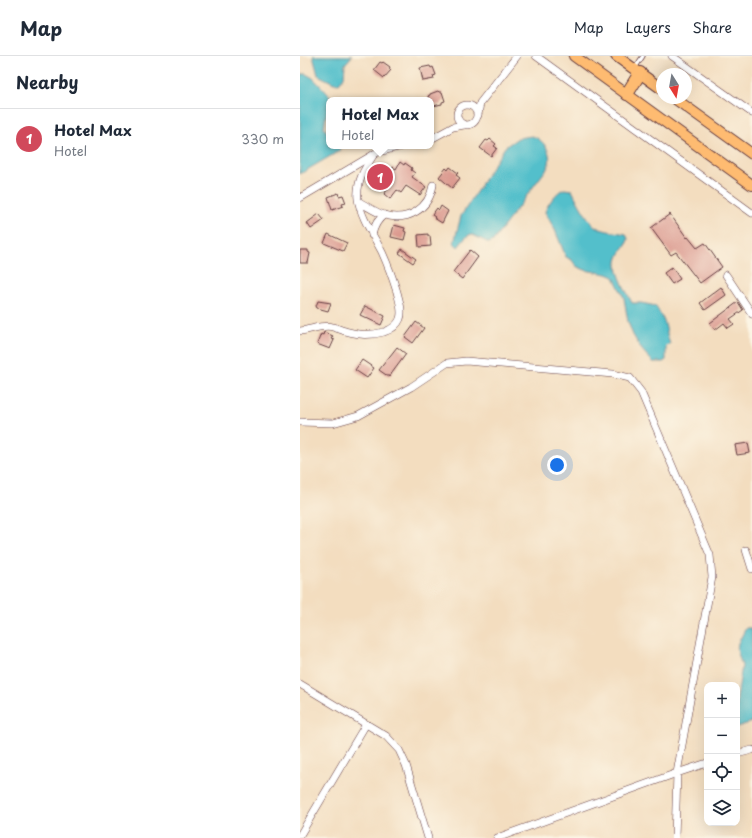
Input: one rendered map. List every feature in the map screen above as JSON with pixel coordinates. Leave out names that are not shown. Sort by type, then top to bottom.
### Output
[{"type":"highway","points":[[627,94],[637,71]]},
{"type":"main road","points":[[574,56],[752,185]]},
{"type":"main road","points":[[616,56],[656,85]]},
{"type":"main road","points":[[682,104],[752,154]]},
{"type":"street","points":[[453,126],[473,124],[478,115],[480,103],[517,56]]},
{"type":"street","points":[[536,56],[752,213]]},
{"type":"street","points":[[672,56],[752,113]]},
{"type":"street","points":[[434,139],[453,126],[459,109],[465,105],[480,103]]},
{"type":"street","points":[[469,105],[475,108],[478,115]]},
{"type":"street","points":[[457,118],[459,122],[464,125]]},
{"type":"street","points":[[300,198],[374,154],[392,149]]},
{"type":"street","points":[[300,331],[333,327],[362,336],[385,332],[394,327],[400,319],[401,308],[399,298],[389,267],[372,235],[360,208],[359,202],[358,186],[363,172],[374,154]]},
{"type":"street","points":[[359,202],[384,215],[396,217],[412,214],[428,200],[432,185]]},
{"type":"street","points":[[372,235],[378,219],[384,215]]},
{"type":"street","points":[[726,275],[752,314]]},
{"type":"street","points":[[300,422],[333,423],[358,416],[411,387],[447,363],[466,361],[613,374],[630,378],[641,392],[710,555],[712,577],[677,772],[676,838]]},
{"type":"street","points":[[746,550],[752,569]]},
{"type":"street","points":[[300,684],[386,736],[399,750],[406,765],[428,838]]},
{"type":"street","points":[[300,835],[366,724]]},
{"type":"street","points":[[740,753],[752,750]]},
{"type":"street","points":[[497,838],[677,772],[704,764]]},
{"type":"lane","points":[[637,71],[644,56]]},
{"type":"water","points":[[313,56],[352,56],[345,64],[344,77],[339,83],[334,83],[318,75]]},
{"type":"water","points":[[300,74],[306,74],[313,78],[330,96],[326,97],[326,117],[324,127],[326,131],[326,149],[340,149],[339,151],[300,174]]},
{"type":"water","points":[[532,136],[541,141],[547,148],[549,153],[548,167],[493,241],[489,243],[471,234],[466,237],[458,247],[454,243],[461,216],[505,147],[518,138]]},
{"type":"water","points":[[564,189],[572,190],[591,222],[595,226],[605,230],[626,234],[628,239],[619,255],[617,268],[632,303],[656,306],[662,317],[670,344],[666,346],[666,360],[663,362],[653,362],[642,350],[633,335],[628,322],[624,298],[614,277],[607,274],[585,270],[576,266],[572,260],[566,257],[555,230],[545,212],[558,192]]},
{"type":"water","points":[[746,628],[752,628],[752,722],[740,726],[740,682],[742,666],[737,650],[738,643]]},
{"type":"building","points":[[380,62],[383,62],[390,67],[389,69],[391,70],[384,78],[374,70]]},
{"type":"building","points":[[430,66],[431,68],[433,67],[436,75],[433,76],[434,79],[423,81],[420,68]]},
{"type":"building","points":[[438,91],[442,92],[445,101],[442,102],[442,104],[434,106],[434,97],[428,97],[430,94]]},
{"type":"building","points":[[490,139],[496,144],[494,146],[497,148],[491,156],[480,148],[486,140],[488,141]]},
{"type":"building","points":[[400,162],[404,165],[405,163],[412,168],[411,170],[415,173],[412,177],[426,187],[420,195],[406,186],[401,193],[397,190],[390,199],[384,194],[391,185],[386,182],[391,175],[389,174],[393,167],[396,169]]},
{"type":"building","points":[[450,167],[458,173],[456,175],[460,178],[452,188],[439,177],[446,168],[448,170]]},
{"type":"building","points":[[338,193],[339,196],[343,195],[346,203],[342,204],[343,206],[332,210],[328,197]]},
{"type":"building","points":[[441,206],[448,211],[442,223],[432,215],[437,208],[439,210]]},
{"type":"building","points":[[319,214],[324,220],[311,229],[307,223]]},
{"type":"building","points":[[670,214],[687,238],[688,237],[697,248],[705,243],[722,267],[700,283],[676,252],[671,255],[651,228]]},
{"type":"building","points":[[394,225],[405,228],[404,231],[406,232],[404,240],[391,237]]},
{"type":"building","points":[[328,234],[347,243],[343,251],[324,243]]},
{"type":"building","points":[[428,234],[428,236],[430,236],[431,246],[419,247],[418,235]]},
{"type":"building","points":[[402,249],[416,259],[413,263],[399,253]]},
{"type":"building","points":[[300,250],[308,250],[310,253],[308,263],[300,263]]},
{"type":"building","points":[[470,250],[478,257],[462,279],[453,272]]},
{"type":"building","points":[[672,267],[680,279],[672,284],[664,273]]},
{"type":"building","points":[[721,287],[726,295],[705,310],[700,303]]},
{"type":"building","points":[[318,301],[331,303],[328,311],[317,308],[316,306]]},
{"type":"building","points":[[738,302],[743,310],[730,319],[734,324],[728,328],[724,323],[715,330],[710,323]]},
{"type":"building","points":[[365,306],[385,316],[381,325],[360,315]]},
{"type":"building","points":[[416,322],[424,328],[413,343],[405,337]]},
{"type":"building","points":[[324,332],[333,336],[331,339],[334,340],[330,349],[317,344],[321,334],[323,335]]},
{"type":"building","points":[[397,347],[406,354],[389,377],[379,370]]},
{"type":"building","points":[[362,360],[374,368],[367,378],[355,370]]},
{"type":"building","points":[[748,443],[750,453],[737,455],[735,445]]},
{"type":"place","name":"Hotel Max","points":[[380,177]]}]
